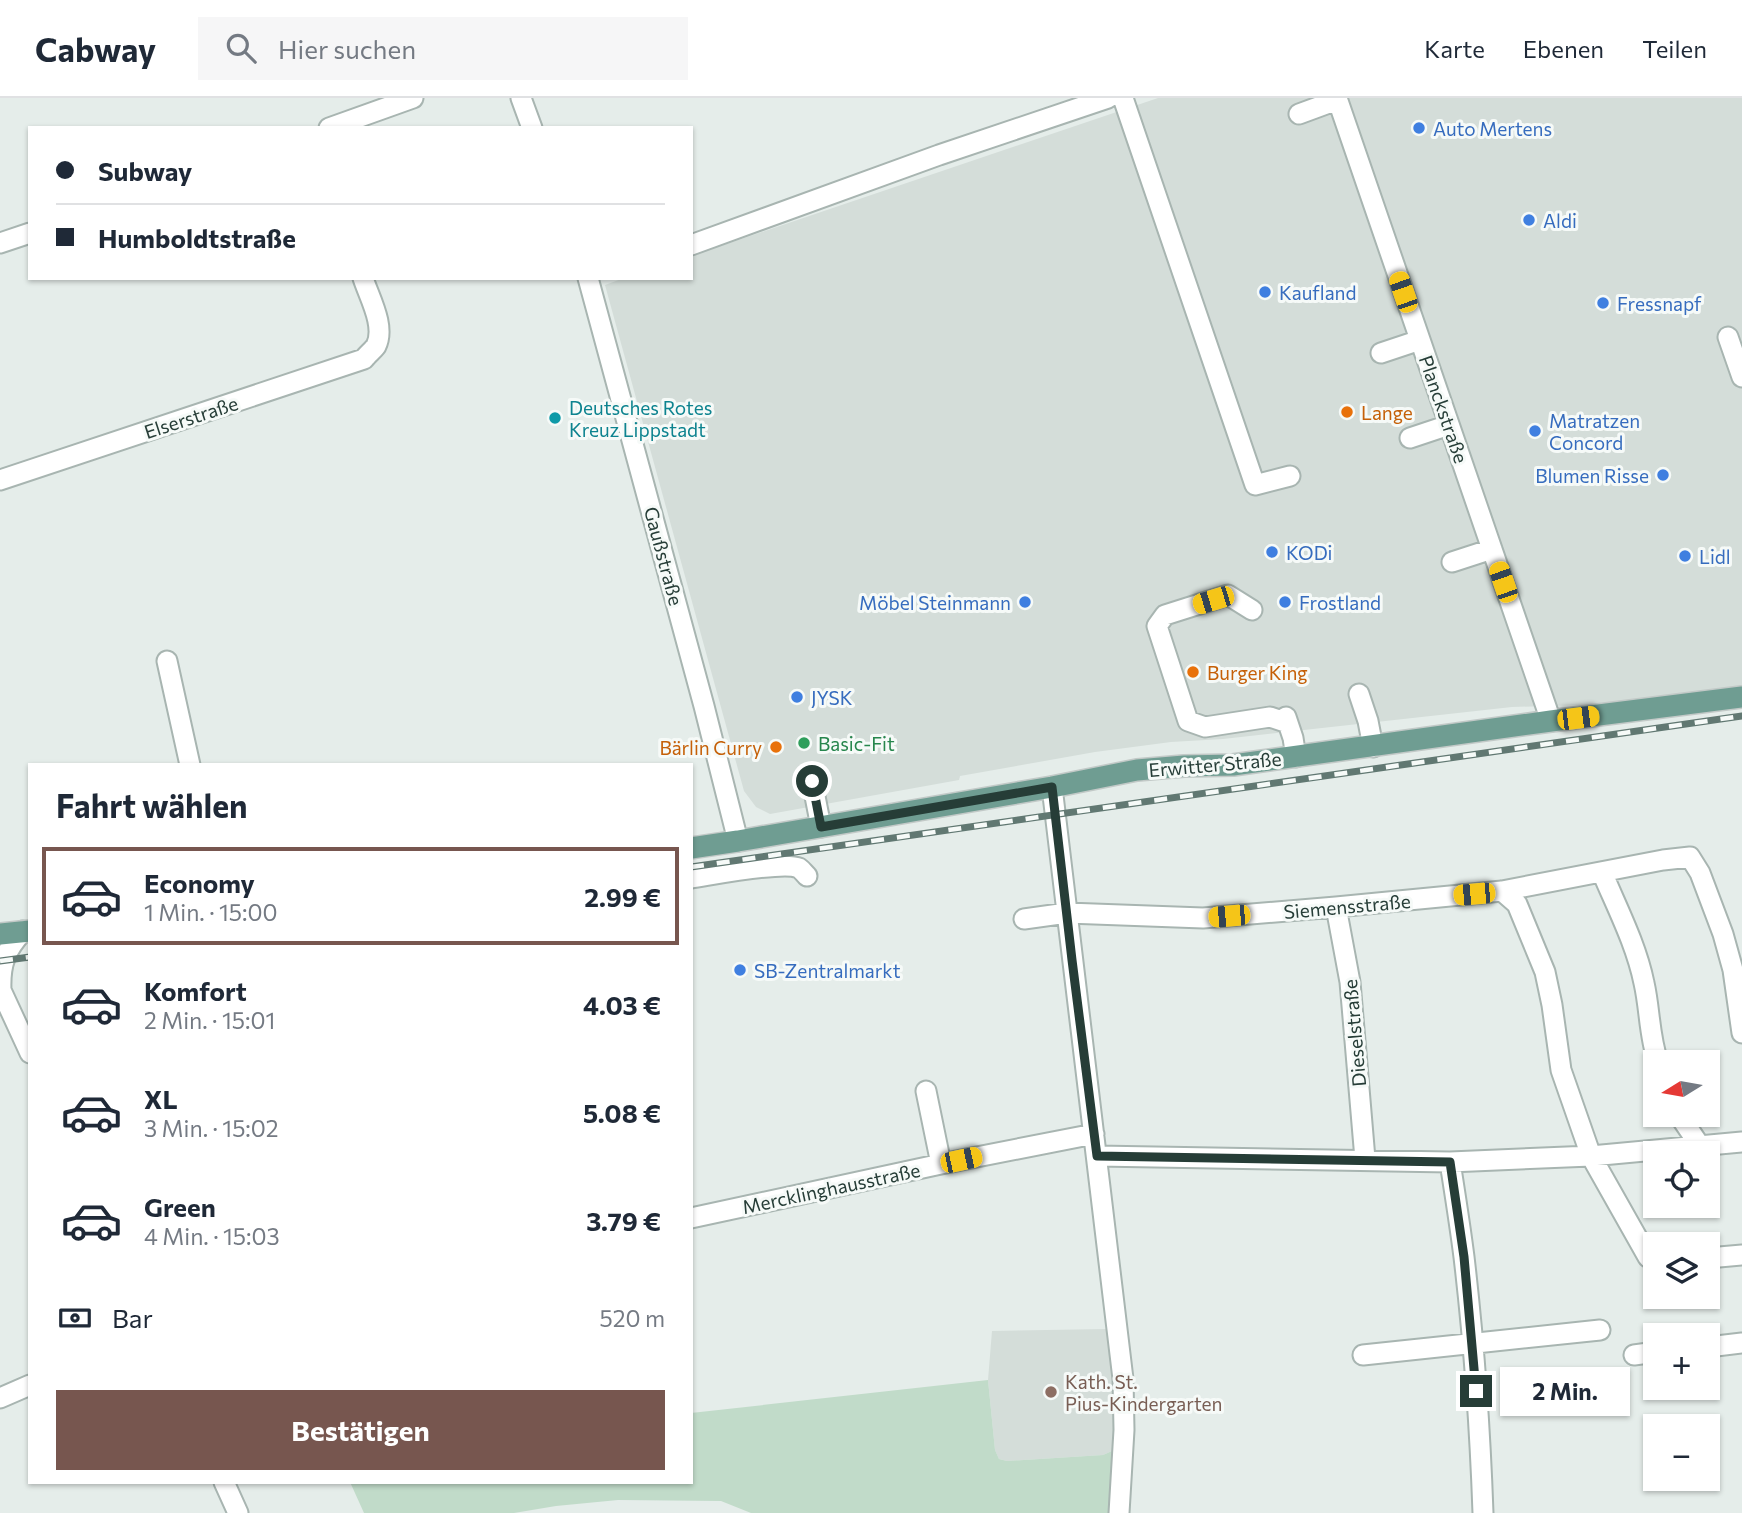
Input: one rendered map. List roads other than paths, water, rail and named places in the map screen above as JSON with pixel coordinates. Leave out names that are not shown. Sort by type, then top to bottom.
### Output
[{"type":"main road","name":"Erwitter Straße","points":[[693,848],[1137,770],[1233,765],[1742,697]]},
{"type":"main road","points":[[0,934],[26,931]]},
{"type":"street","points":[[335,126],[413,98]]},
{"type":"street","points":[[521,98],[531,126]]},
{"type":"street","points":[[693,244],[939,155],[1108,98]]},
{"type":"street","points":[[1123,98],[1255,485],[1290,476]]},
{"type":"street","points":[[1299,114],[1337,99]]},
{"type":"street","name":"Planckstraße","points":[[1337,99],[1551,721]]},
{"type":"street","points":[[0,243],[28,234]]},
{"type":"street","name":"Elserstraße","points":[[0,480],[364,359],[376,345],[379,330],[364,280]]},
{"type":"street","name":"Gaußstraße","points":[[592,280],[738,841]]},
{"type":"street","points":[[1728,337],[1742,377]]},
{"type":"street","points":[[1381,353],[1420,340]]},
{"type":"street","points":[[1410,438],[1449,425]]},
{"type":"street","points":[[1452,562],[1492,549]]},
{"type":"street","points":[[1252,610],[1228,596],[1165,615],[1157,626],[1188,721],[1205,727],[1270,717],[1287,720],[1296,757]]},
{"type":"street","points":[[167,661],[190,763]]},
{"type":"street","points":[[1359,695],[1373,747]]},
{"type":"street","points":[[812,781],[821,827]]},
{"type":"street","points":[[1052,787],[1123,1379],[1124,1430],[1119,1513]]},
{"type":"street","name":"Siemensstraße","points":[[1024,919],[1067,913],[1203,918],[1336,907],[1502,891],[1663,860],[1690,858],[1700,873],[1723,934],[1733,970],[1742,1033]]},
{"type":"street","points":[[693,878],[786,866],[796,867],[807,876]]},
{"type":"street","points":[[1602,872],[1635,950],[1644,982],[1654,1050]]},
{"type":"street","points":[[1502,891],[1517,904],[1545,972],[1560,1070],[1591,1156],[1643,1247]]},
{"type":"street","name":"Dieselstraße","points":[[1336,907],[1350,982],[1365,1159]]},
{"type":"street","points":[[26,931],[10,946],[0,973],[1,989],[23,1022],[28,1045]]},
{"type":"street","points":[[926,1091],[941,1164]]},
{"type":"street","name":"Mercklinghausstraße","points":[[693,1218],[1094,1134]]},
{"type":"street","points":[[1720,1144],[1742,1142]]},
{"type":"street","points":[[1097,1156],[1450,1162],[1643,1151]]},
{"type":"street","points":[[1450,1162],[1464,1257],[1480,1436],[1483,1513]]},
{"type":"street","points":[[1720,1257],[1742,1255]]},
{"type":"street","points":[[1363,1355],[1600,1330]]},
{"type":"street","points":[[1720,1346],[1742,1343]]},
{"type":"street","points":[[1634,1355],[1643,1354]]},
{"type":"street","points":[[0,1398],[28,1386]]},
{"type":"street","points":[[225,1484],[238,1513]]},
{"type":"railway","points":[[693,867],[1742,716]]},
{"type":"railway","points":[[0,961],[28,957]]},
{"type":"place","name":"Auto Mertens","points":[[1419,128]]},
{"type":"place","name":"Aldi","points":[[1529,220]]},
{"type":"place","name":"Kaufland","points":[[1265,292]]},
{"type":"place","name":"Fressnapf","points":[[1603,303]]},
{"type":"place","name":"Lange","points":[[1347,412]]},
{"type":"place","name":"Deutsches Rotes Kreuz Lippstadt","points":[[555,418]]},
{"type":"place","name":"Matratzen Concord","points":[[1535,431]]},
{"type":"place","name":"Blumen Risse","points":[[1663,475]]},
{"type":"place","name":"KODi","points":[[1272,552]]},
{"type":"place","name":"Lidl","points":[[1685,556]]},
{"type":"place","name":"Möbel Steinmann","points":[[1025,602]]},
{"type":"place","name":"Frostland","points":[[1285,602]]},
{"type":"place","name":"Burger King","points":[[1193,672]]},
{"type":"place","name":"JYSK","points":[[797,697]]},
{"type":"place","name":"Basic-Fit","points":[[804,743]]},
{"type":"place","name":"Bärlin Curry","points":[[776,747]]},
{"type":"place","name":"SB-Zentralmarkt","points":[[740,970]]},
{"type":"place","name":"Kath. St. Pius-Kindergarten","points":[[1051,1392]]}]
